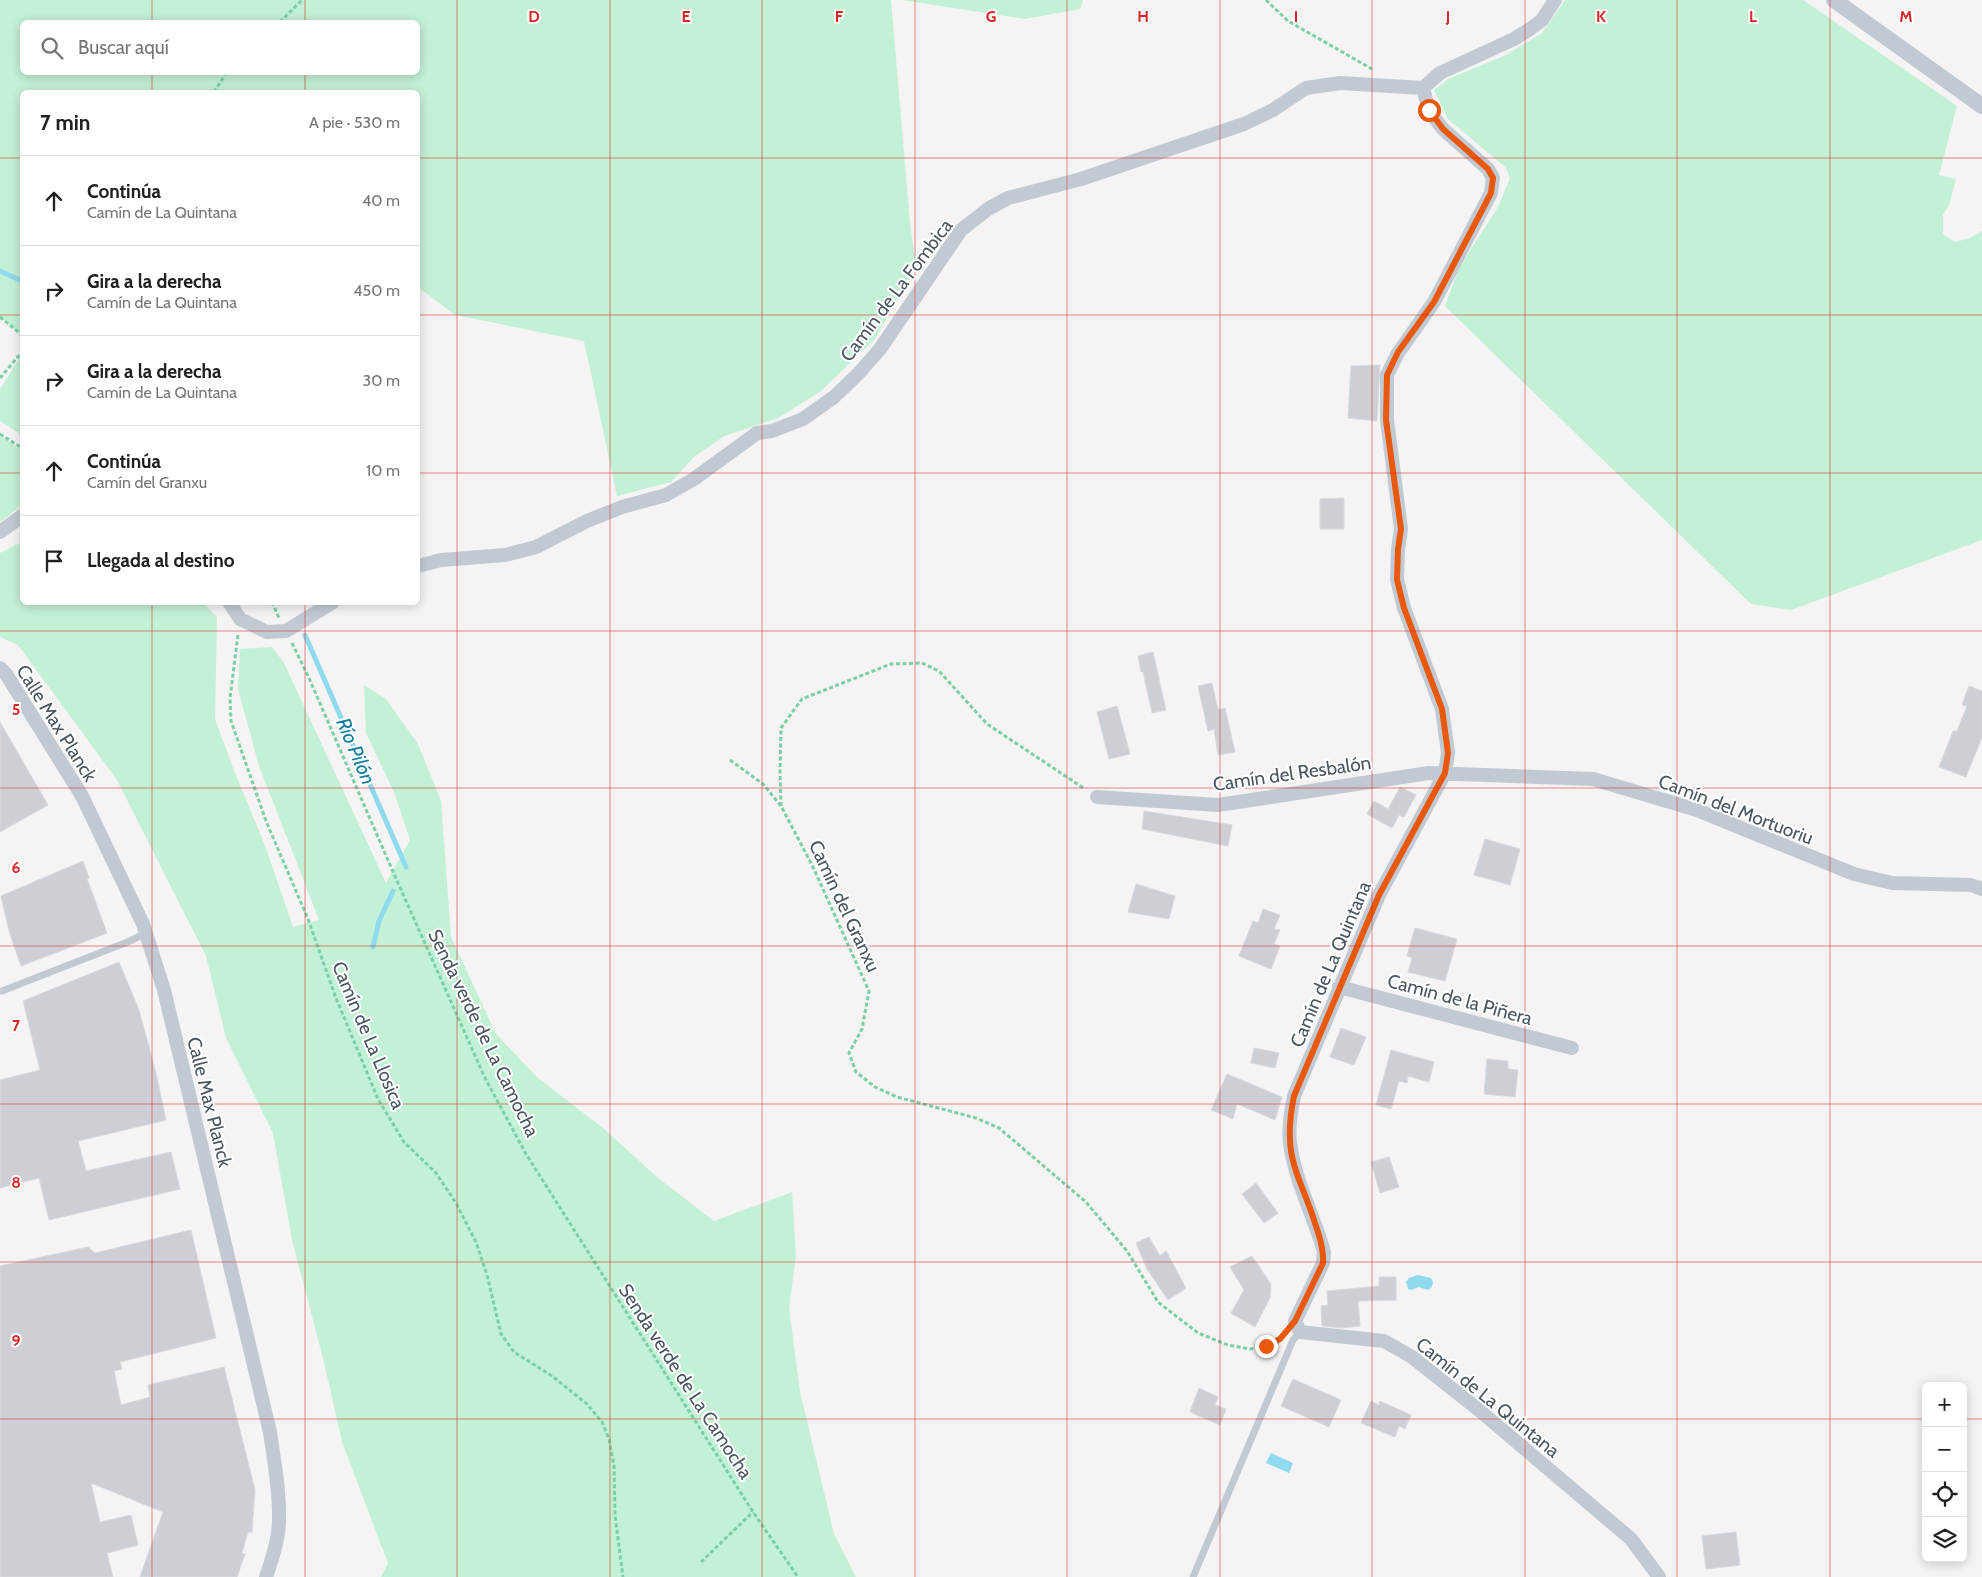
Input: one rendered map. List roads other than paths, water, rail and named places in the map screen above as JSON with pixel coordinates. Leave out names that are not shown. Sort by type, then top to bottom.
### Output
[{"type":"street","points":[[1423,88],[1440,73],[1530,29],[1542,20],[1555,0]]},
{"type":"street","points":[[1834,0],[1982,106]]},
{"type":"street","name":"Camín de La Fombica","points":[[420,565],[441,560],[505,555],[536,547],[622,507],[666,495],[694,479],[757,433],[772,431],[803,419],[834,397],[880,349],[961,230],[988,209],[1008,198],[1081,180],[1244,124],[1273,110],[1306,88],[1340,83],[1423,88]]},
{"type":"street","name":"Camín de La Quintana","points":[[1423,88],[1433,117],[1443,129],[1488,169],[1493,178],[1491,193],[1444,285],[1398,352],[1387,375],[1386,420],[1401,529],[1397,580],[1404,608],[1442,709],[1448,753],[1445,773],[1379,895],[1294,1096],[1290,1116],[1290,1141],[1294,1160],[1324,1252],[1323,1263],[1298,1327],[1384,1341],[1412,1357],[1479,1410],[1631,1539],[1659,1577]]},
{"type":"street","points":[[0,532],[20,517]]},
{"type":"street","points":[[231,605],[240,620],[267,632],[286,631],[328,605]]},
{"type":"street","name":"Calle Max Planck","points":[[0,668],[6,674],[82,796],[146,933],[164,990],[270,1432],[278,1486],[279,1522],[266,1577]]},
{"type":"street","name":"Camín del Resbalón","points":[[1098,797],[1218,804],[1429,773],[1445,773]]},
{"type":"street","name":"Camín del Mortuoriu","points":[[1445,773],[1593,779],[1697,810],[1854,874],[1892,883],[1972,885],[1982,889]]},
{"type":"street","name":"Camín de la Piñera","points":[[1339,987],[1572,1048]]},
{"type":"lane","points":[[2,991],[146,933]]},
{"type":"lane","points":[[1193,1577],[1298,1327]]},
{"type":"water","points":[[1418,1275],[1431,1278],[1433,1282],[1432,1287],[1428,1290],[1419,1287],[1411,1290],[1408,1289],[1406,1282],[1409,1278]]},
{"type":"water","points":[[1271,1453],[1293,1463],[1289,1473],[1266,1463]]},
{"type":"waterway","name":"Río Pilón","points":[[0,271],[20,280]]},
{"type":"waterway","name":"Río Pilón","points":[[305,635],[406,867]]},
{"type":"waterway","name":"Río Pilón","points":[[373,947],[379,921],[393,891]]}]
